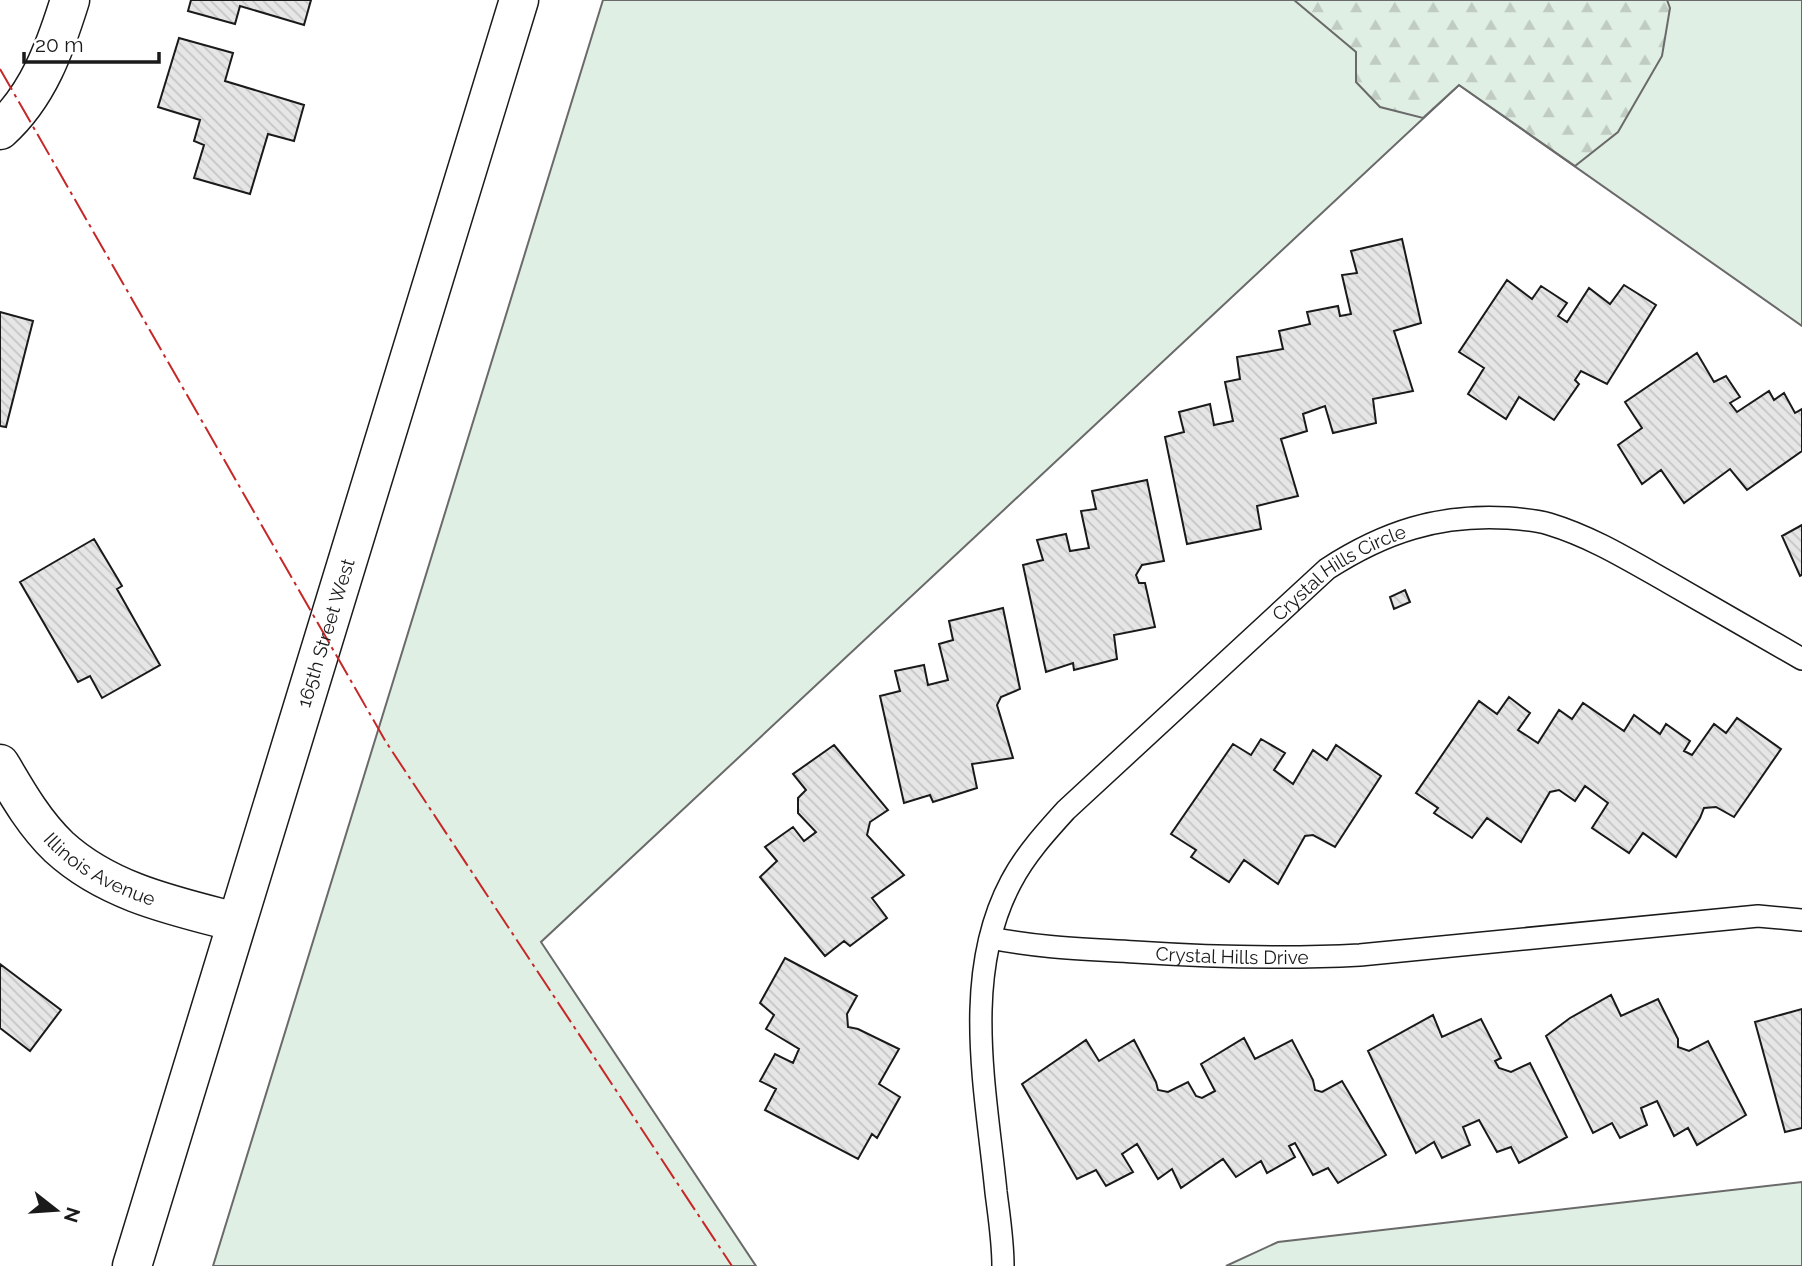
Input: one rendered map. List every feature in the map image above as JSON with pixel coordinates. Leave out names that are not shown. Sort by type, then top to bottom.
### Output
[{"type":"street","points":[[0,130],[16,116],[46,68],[70,0]]},
{"type":"street","name":"165th Street West","points":[[132,1266],[519,0]]},
{"type":"street","name":"Illinois Avenue","points":[[0,764],[22,802],[40,825],[60,847],[85,866],[127,890],[236,922]]},
{"type":"lane","name":"Crystal Hills Circle","points":[[991,938],[1001,904],[1012,880],[1045,832],[1066,810],[1327,569],[1355,551],[1406,529],[1458,517],[1546,523],[1604,546],[1802,659]]},
{"type":"lane","name":"Crystal Hills Drive","points":[[991,938],[1031,946],[1236,958],[1300,958],[1374,954],[1758,916],[1802,920]]},
{"type":"lane","points":[[991,938],[984,973],[980,1034],[1003,1266]]},
{"type":"green space","points":[[603,0],[1802,0],[1802,326],[1459,85],[541,942],[756,1266],[213,1266]]},
{"type":"green space","points":[[1294,0],[1667,0],[1670,8],[1662,56],[1618,132],[1575,166],[1459,85],[1423,118],[1380,107],[1356,82],[1356,52]]},
{"type":"green space","points":[[1802,1182],[1802,1266],[1226,1266],[1278,1242]]},
{"type":"building","points":[[191,0],[311,0],[304,25],[240,6],[235,24],[188,11]]},
{"type":"building","points":[[179,38],[233,53],[225,81],[304,105],[294,141],[268,134],[250,194],[194,178],[204,145],[194,141],[200,120],[158,107]]},
{"type":"building","points":[[1402,239],[1421,323],[1394,331],[1413,391],[1373,399],[1376,423],[1333,433],[1325,406],[1303,414],[1307,431],[1281,439],[1298,496],[1257,506],[1261,529],[1187,544],[1165,437],[1184,432],[1179,412],[1210,404],[1214,425],[1233,421],[1225,382],[1240,379],[1237,357],[1283,349],[1279,331],[1310,324],[1307,312],[1338,306],[1340,316],[1351,314],[1342,275],[1357,273],[1351,251]]},
{"type":"building","points":[[1507,280],[1532,299],[1541,286],[1567,303],[1558,316],[1567,322],[1589,288],[1610,304],[1624,285],[1656,305],[1607,384],[1581,371],[1575,380],[1579,384],[1554,420],[1519,397],[1506,419],[1468,394],[1484,368],[1459,352]]},
{"type":"building","points":[[0,312],[33,321],[6,427],[0,426]]},
{"type":"building","points":[[1697,353],[1714,382],[1726,376],[1740,397],[1730,403],[1737,412],[1769,391],[1774,400],[1784,393],[1795,413],[1802,409],[1802,451],[1747,490],[1730,469],[1684,503],[1661,470],[1642,484],[1618,445],[1642,428],[1625,402]]},
{"type":"building","points":[[1147,480],[1164,561],[1142,565],[1136,575],[1139,583],[1145,583],[1155,627],[1114,635],[1117,659],[1074,670],[1073,663],[1046,672],[1023,565],[1043,560],[1037,540],[1066,534],[1070,551],[1089,548],[1081,511],[1096,509],[1092,491]]},
{"type":"building","points":[[1802,525],[1802,575],[1800,576],[1782,536]]},
{"type":"building","points":[[94,539],[122,586],[117,589],[160,665],[102,698],[90,676],[78,682],[20,582]]},
{"type":"building","points":[[1405,590],[1410,602],[1394,609],[1390,597]]},
{"type":"building","points":[[1003,608],[1020,689],[1001,697],[997,705],[1013,758],[972,764],[977,788],[933,802],[930,795],[904,803],[880,696],[900,691],[895,671],[924,665],[928,685],[948,680],[939,644],[953,640],[949,621]]},
{"type":"building","points":[[1509,697],[1530,713],[1518,730],[1538,743],[1559,710],[1572,719],[1583,703],[1624,731],[1634,715],[1660,734],[1666,724],[1690,741],[1684,751],[1692,755],[1714,724],[1726,733],[1737,718],[1781,749],[1734,817],[1716,807],[1704,808],[1676,857],[1643,833],[1629,853],[1592,828],[1608,803],[1585,786],[1575,801],[1559,790],[1550,792],[1521,842],[1487,818],[1472,838],[1434,813],[1438,808],[1416,793],[1479,701],[1497,714]]},
{"type":"building","points":[[1261,739],[1285,753],[1274,770],[1293,784],[1313,750],[1327,760],[1336,745],[1381,776],[1335,847],[1313,835],[1305,836],[1278,884],[1244,860],[1229,882],[1191,857],[1196,850],[1171,834],[1233,744],[1251,755]]},
{"type":"building","points":[[834,745],[888,810],[870,822],[867,835],[904,875],[872,898],[887,918],[850,946],[844,941],[825,956],[760,877],[777,861],[765,847],[793,827],[804,841],[816,832],[798,813],[798,798],[806,790],[793,774]]},
{"type":"building","points":[[785,958],[857,996],[847,1014],[848,1027],[858,1029],[899,1049],[879,1084],[900,1097],[877,1138],[872,1134],[858,1159],[765,1110],[776,1089],[760,1081],[775,1054],[793,1063],[799,1049],[766,1029],[774,1015],[760,1003]]},
{"type":"building","points":[[0,964],[61,1010],[30,1051],[0,1028]]},
{"type":"building","points":[[1611,995],[1621,1016],[1658,999],[1678,1039],[1678,1047],[1689,1051],[1708,1041],[1746,1115],[1697,1145],[1688,1128],[1674,1136],[1657,1101],[1641,1108],[1647,1125],[1620,1138],[1612,1123],[1593,1133],[1546,1036],[1570,1018]]},
{"type":"building","points":[[1802,1009],[1802,1128],[1785,1132],[1755,1022]]},
{"type":"building","points":[[1433,1015],[1442,1037],[1481,1019],[1501,1058],[1495,1061],[1499,1068],[1511,1072],[1530,1063],[1567,1137],[1519,1163],[1511,1147],[1497,1152],[1479,1120],[1463,1127],[1470,1145],[1442,1158],[1434,1142],[1416,1153],[1368,1051]]},
{"type":"building","points":[[1244,1038],[1255,1059],[1292,1040],[1313,1080],[1315,1090],[1322,1092],[1342,1081],[1386,1155],[1338,1183],[1328,1168],[1313,1175],[1295,1143],[1289,1146],[1295,1157],[1267,1173],[1261,1161],[1236,1177],[1223,1159],[1181,1188],[1172,1169],[1158,1179],[1137,1144],[1122,1154],[1133,1172],[1106,1186],[1096,1170],[1077,1179],[1022,1084],[1086,1040],[1099,1061],[1134,1040],[1158,1090],[1168,1092],[1188,1082],[1196,1096],[1202,1098],[1215,1091],[1201,1064]]},
{"type":"power","points":[[0,69],[386,742],[732,1266]]}]
